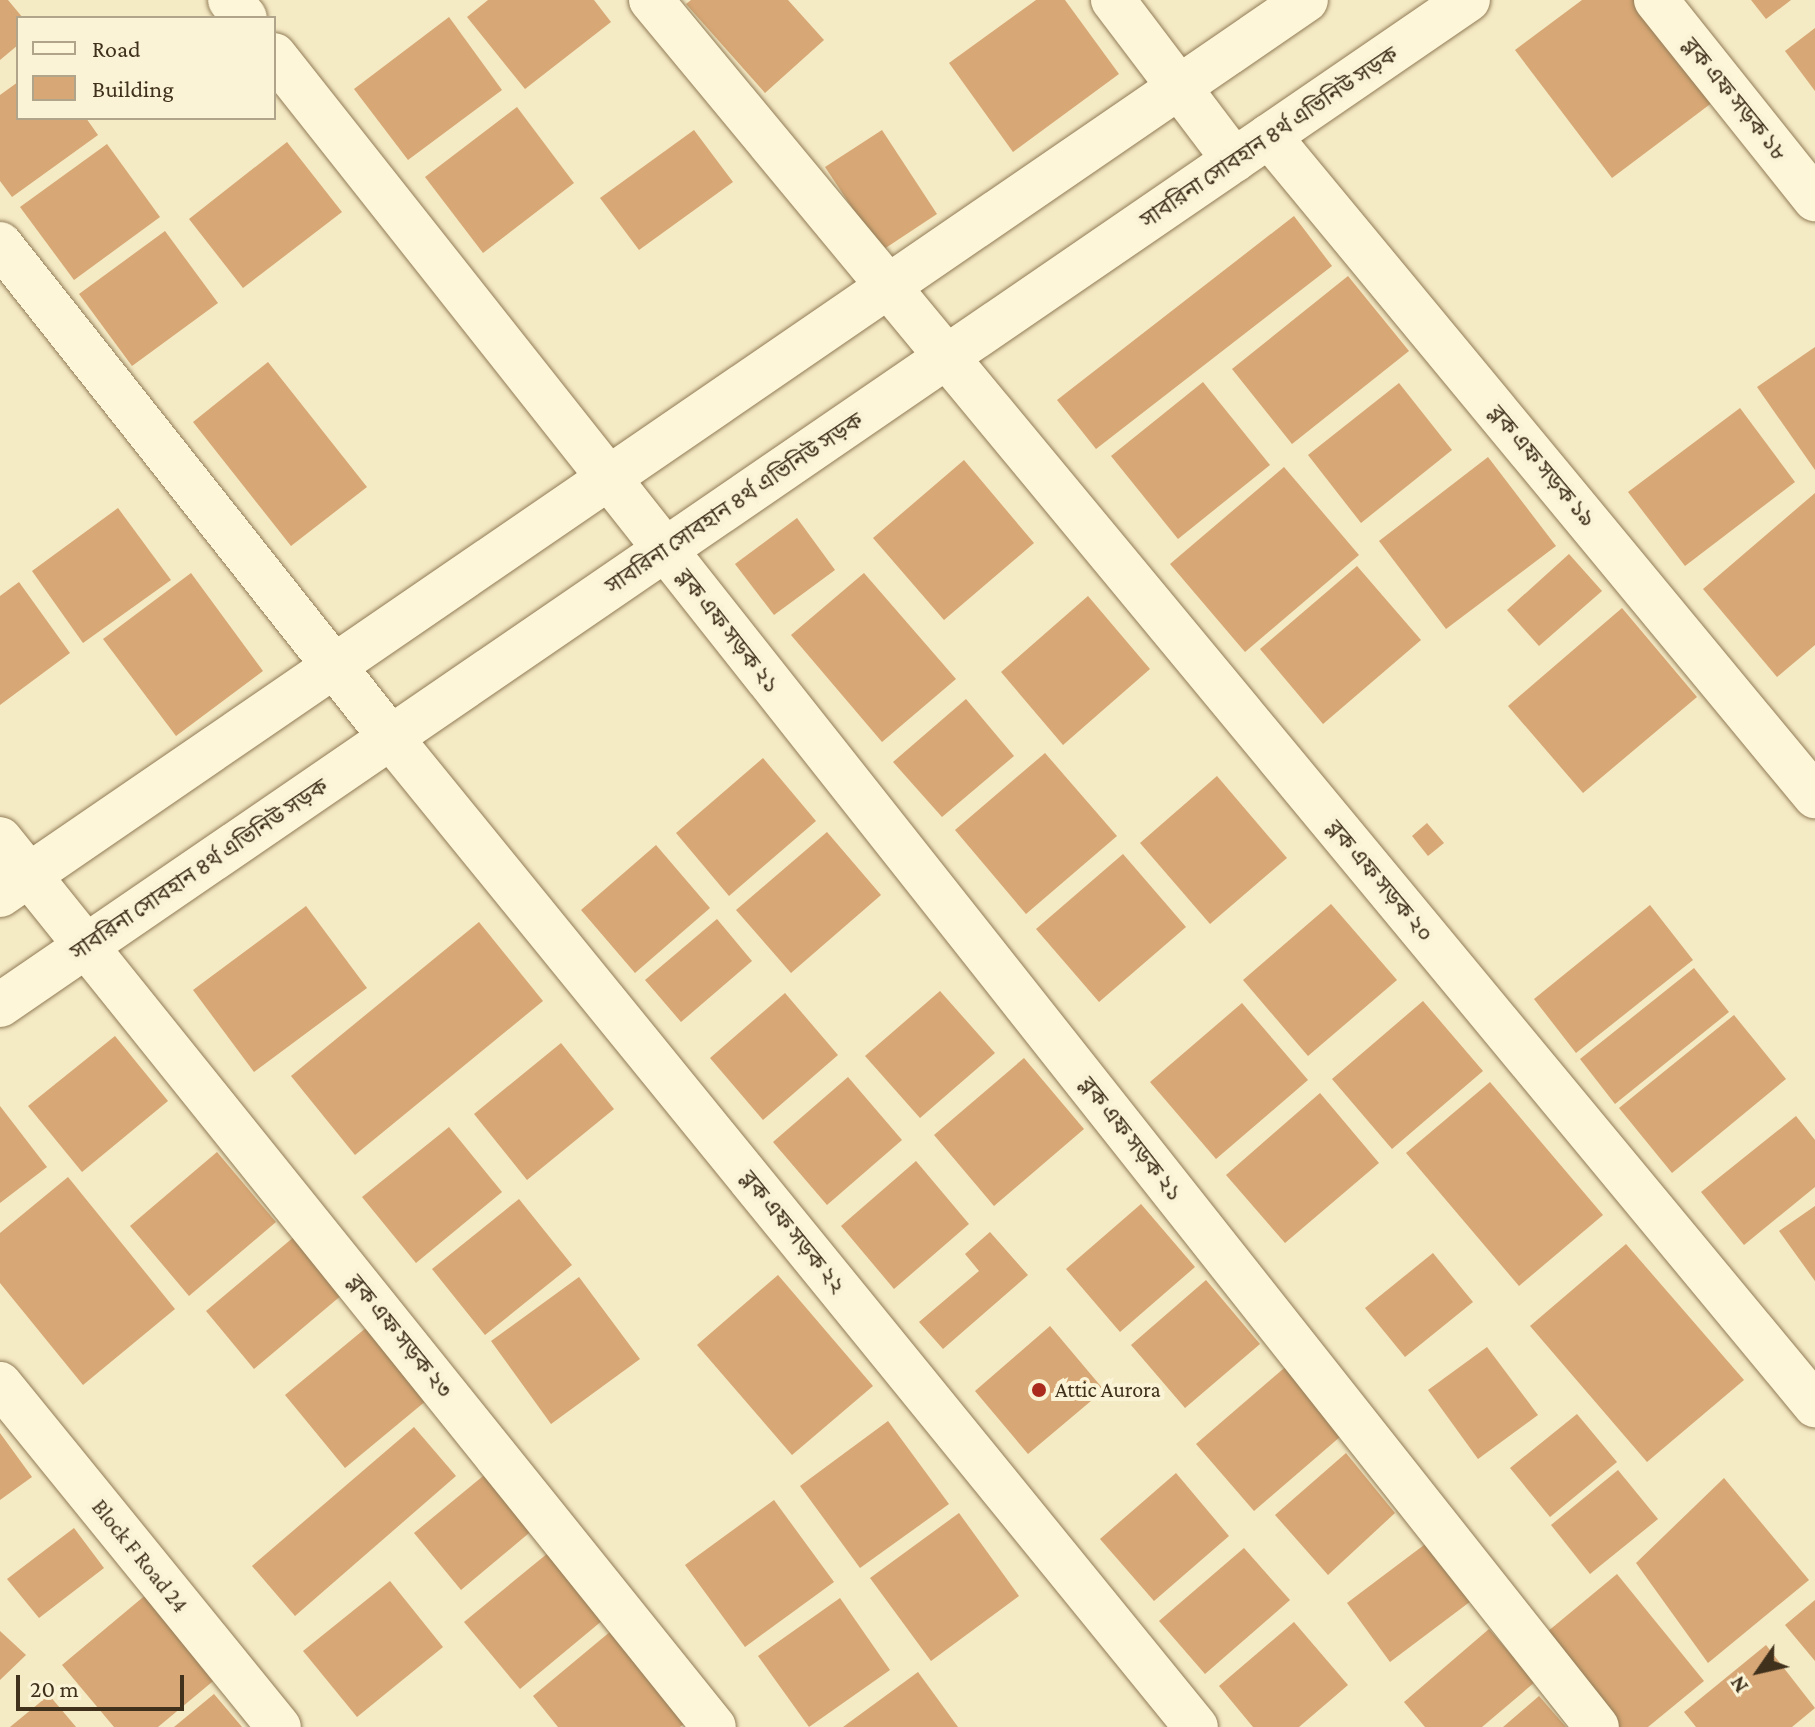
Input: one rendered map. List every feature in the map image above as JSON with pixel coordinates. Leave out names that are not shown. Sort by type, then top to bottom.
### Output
[{"type":"street","points":[[230,0],[243,16]]},
{"type":"street","name":"ব্লক এফ সড়ক ২০","points":[[651,0],[1815,1405]]},
{"type":"street","points":[[1113,0],[1234,160]]},
{"type":"street","points":[[15,885],[1306,0]]},
{"type":"street","name":"সাবরিনা সোবহান ৪র্থ এভিনিউ সড়ক","points":[[0,1005],[1468,0]]},
{"type":"street","name":"ব্লক এফ সড়ক ১৮","points":[[1656,0],[1815,199]]},
{"type":"street","name":"ব্লক এফ সড়ক ২১","points":[[276,58],[1597,1727]]},
{"type":"street","name":"ব্লক এফ সড়ক ১৯","points":[[1269,136],[1815,796]]},
{"type":"street","name":"ব্লক এফ সড়ক ২২","points":[[0,244],[391,738],[1196,1727]]},
{"type":"street","name":"ব্লক এফ সড়ক ২৩","points":[[0,839],[15,885],[87,946],[714,1727]]},
{"type":"street","name":"Block F Road 24","points":[[0,1384],[279,1727]]},
{"type":"building","points":[[0,0],[8,0],[21,16],[16,16],[16,47],[0,60]]},
{"type":"building","points":[[488,0],[594,0],[611,22],[525,89],[467,17]]},
{"type":"building","points":[[691,0],[788,0],[824,40],[765,93],[686,4]]},
{"type":"building","points":[[1036,0],[1065,0],[1119,74],[1013,152],[949,63]]},
{"type":"building","points":[[1582,0],[1642,0],[1717,99],[1612,178],[1515,50]]},
{"type":"building","points":[[1751,0],[1791,0],[1766,19]]},
{"type":"building","points":[[449,17],[502,90],[408,160],[354,89]]},
{"type":"building","points":[[1815,28],[1815,91],[1785,51]]},
{"type":"building","points":[[16,83],[16,120],[87,120],[98,135],[12,197],[0,181],[0,95]]},
{"type":"building","points":[[517,107],[574,183],[483,253],[425,177]]},
{"type":"building","points":[[694,130],[733,182],[639,250],[600,198]]},
{"type":"building","points":[[882,130],[937,214],[881,251],[825,167]]},
{"type":"building","points":[[287,142],[342,212],[243,288],[189,219]]},
{"type":"building","points":[[107,144],[160,217],[74,280],[20,207]]},
{"type":"building","points":[[1294,216],[1332,266],[1096,449],[1057,400]]},
{"type":"building","points":[[165,231],[218,303],[132,366],[79,294]]},
{"type":"building","points":[[1348,276],[1409,351],[1292,444],[1232,369]]},
{"type":"building","points":[[1815,347],[1815,470],[1757,387]]},
{"type":"building","points":[[268,362],[367,487],[291,546],[193,422]]},
{"type":"building","points":[[1203,382],[1270,465],[1178,539],[1111,456]]},
{"type":"building","points":[[1399,383],[1452,450],[1361,523],[1308,455]]},
{"type":"building","points":[[1740,408],[1795,482],[1685,566],[1628,492]]},
{"type":"building","points":[[1488,457],[1556,546],[1446,629],[1379,541]]},
{"type":"building","points":[[964,460],[1034,543],[944,620],[873,538]]},
{"type":"building","points":[[1284,467],[1359,555],[1245,652],[1170,564]]},
{"type":"building","points":[[1815,493],[1815,645],[1777,677],[1703,589]]},
{"type":"building","points":[[118,508],[171,580],[83,643],[32,571]]},
{"type":"building","points":[[797,518],[835,570],[774,615],[735,564]]},
{"type":"building","points":[[1569,554],[1602,591],[1539,646],[1507,610]]},
{"type":"building","points":[[1357,566],[1421,640],[1323,724],[1260,649]]},
{"type":"building","points":[[191,573],[263,671],[176,736],[103,639]]},
{"type":"building","points":[[864,573],[956,679],[882,742],[791,635]]},
{"type":"building","points":[[19,582],[70,653],[0,705],[0,596]]},
{"type":"building","points":[[1088,596],[1150,669],[1063,745],[1001,672]]},
{"type":"building","points":[[1622,608],[1697,697],[1583,793],[1508,706]]},
{"type":"building","points":[[966,699],[1014,756],[942,817],[893,762]]},
{"type":"building","points":[[1045,753],[1117,836],[1026,914],[955,830]]},
{"type":"building","points":[[763,758],[816,821],[729,896],[676,833]]},
{"type":"building","points":[[1217,776],[1287,858],[1210,924],[1140,843]]},
{"type":"building","points":[[1427,823],[1444,843],[1428,856],[1412,836]]},
{"type":"building","points":[[827,832],[881,895],[791,973],[736,910]]},
{"type":"building","points":[[656,845],[710,908],[635,973],[581,910]]},
{"type":"building","points":[[1123,854],[1186,927],[1099,1002],[1036,929]]},
{"type":"building","points":[[1331,904],[1397,980],[1308,1056],[1243,980]]},
{"type":"building","points":[[1650,905],[1693,960],[1576,1053],[1534,999]]},
{"type":"building","points":[[306,906],[367,988],[254,1072],[193,990]]},
{"type":"building","points":[[717,919],[752,961],[681,1022],[645,980]]},
{"type":"building","points":[[479,922],[543,1001],[355,1155],[291,1076]]},
{"type":"building","points":[[1694,968],[1729,1012],[1615,1104],[1580,1059]]},
{"type":"building","points":[[940,991],[995,1053],[920,1118],[865,1056]]},
{"type":"building","points":[[785,993],[838,1055],[763,1120],[710,1058]]},
{"type":"building","points":[[1423,1001],[1483,1071],[1392,1149],[1332,1079]]},
{"type":"building","points":[[1242,1003],[1308,1080],[1216,1159],[1150,1082]]},
{"type":"building","points":[[1734,1015],[1786,1079],[1672,1173],[1619,1108]]},
{"type":"building","points":[[115,1036],[168,1101],[82,1172],[28,1106]]},
{"type":"building","points":[[561,1043],[614,1109],[527,1180],[474,1114]]},
{"type":"building","points":[[1024,1058],[1084,1129],[994,1206],[934,1135]]},
{"type":"building","points":[[848,1077],[902,1140],[827,1205],[773,1142]]},
{"type":"building","points":[[1490,1082],[1603,1215],[1519,1286],[1406,1153]]},
{"type":"building","points":[[1320,1093],[1379,1163],[1285,1243],[1226,1175]]},
{"type":"building","points":[[0,1106],[47,1167],[0,1203]]},
{"type":"building","points":[[1796,1116],[1815,1140],[1815,1187],[1744,1245],[1701,1192]]},
{"type":"building","points":[[449,1127],[502,1192],[416,1263],[362,1197]]},
{"type":"building","points":[[217,1152],[276,1222],[189,1296],[130,1226]]},
{"type":"building","points":[[916,1161],[969,1224],[894,1289],[841,1226]]},
{"type":"building","points":[[68,1177],[175,1309],[83,1385],[0,1283],[0,1233]]},
{"type":"building","points":[[519,1199],[572,1265],[485,1335],[432,1269]]},
{"type":"building","points":[[1141,1204],[1195,1267],[1120,1332],[1066,1269]]},
{"type":"building","points":[[1815,1206],[1815,1281],[1779,1231]]},
{"type":"building","points":[[990,1232],[1028,1275],[943,1349],[919,1322],[979,1271],[965,1254]]},
{"type":"building","points":[[295,1236],[343,1294],[254,1369],[206,1311]]},
{"type":"building","points":[[1626,1244],[1744,1380],[1647,1462],[1530,1326]]},
{"type":"building","points":[[1433,1253],[1473,1302],[1405,1357],[1365,1308]]},
{"type":"building","points":[[778,1275],[873,1386],[792,1455],[697,1345]]},
{"type":"building","points":[[579,1277],[640,1359],[551,1424],[491,1341]]},
{"type":"building","points":[[1206,1280],[1260,1344],[1185,1408],[1131,1345]]},
{"type":"building","name":"Attic Aurora","points":[[1050,1326],[1104,1390],[1028,1454],[975,1391]]},
{"type":"building","points":[[367,1327],[427,1400],[345,1468],[285,1395]]},
{"type":"building","points":[[1487,1347],[1538,1415],[1478,1459],[1428,1390]]},
{"type":"building","points":[[1290,1363],[1348,1430],[1254,1511],[1196,1444]]},
{"type":"building","points":[[1577,1414],[1617,1462],[1550,1517],[1510,1468]]},
{"type":"building","points":[[888,1421],[949,1504],[860,1568],[800,1486]]},
{"type":"building","points":[[414,1427],[456,1476],[295,1616],[252,1566]]},
{"type":"building","points":[[0,1433],[32,1477],[0,1500]]},
{"type":"building","points":[[1346,1453],[1395,1513],[1328,1575],[1275,1515]]},
{"type":"building","points":[[494,1467],[541,1523],[461,1590],[414,1533]]},
{"type":"building","points":[[1618,1470],[1658,1519],[1590,1574],[1551,1525]]},
{"type":"building","points":[[1176,1473],[1229,1536],[1154,1601],[1100,1539]]},
{"type":"building","points":[[1724,1478],[1809,1580],[1708,1663],[1636,1563]]},
{"type":"building","points":[[774,1500],[834,1582],[745,1647],[685,1565]]},
{"type":"building","points":[[959,1513],[1019,1596],[931,1661],[870,1578]]},
{"type":"building","points":[[74,1528],[104,1568],[39,1618],[7,1579]]},
{"type":"building","points":[[1428,1542],[1471,1601],[1390,1662],[1347,1603]]},
{"type":"building","points":[[559,1544],[615,1610],[520,1689],[464,1622]]},
{"type":"building","points":[[1244,1548],[1290,1600],[1205,1674],[1159,1621]]},
{"type":"building","points":[[1617,1574],[1704,1681],[1648,1727],[1614,1727],[1541,1637]]},
{"type":"building","points":[[390,1581],[443,1647],[357,1717],[303,1651]]},
{"type":"building","points":[[148,1593],[218,1677],[158,1727],[114,1727],[62,1665]]},
{"type":"building","points":[[840,1598],[890,1670],[809,1727],[758,1656]]},
{"type":"building","points":[[1815,1600],[1815,1661],[1785,1625]]},
{"type":"building","points":[[1294,1622],[1348,1685],[1299,1727],[1253,1727],[1219,1686]]},
{"type":"building","points":[[1489,1629],[1535,1682],[1482,1727],[1425,1727],[1404,1702]]},
{"type":"building","points":[[0,1631],[26,1655],[0,1680]]},
{"type":"building","points":[[611,1631],[687,1722],[680,1727],[558,1727],[533,1696]]},
{"type":"building","points":[[1766,1645],[1815,1708],[1792,1727],[1696,1727],[1684,1712]]},
{"type":"building","points":[[918,1672],[958,1727],[843,1727]]},
{"type":"building","points":[[214,1694],[242,1727],[174,1727]]},
{"type":"building","points":[[49,1695],[76,1727],[10,1727]]},
{"type":"building","points":[[1539,1696],[1566,1727],[1503,1727]]},
{"type":"place","name":"Attic Aurora","points":[[1039,1390]]}]
